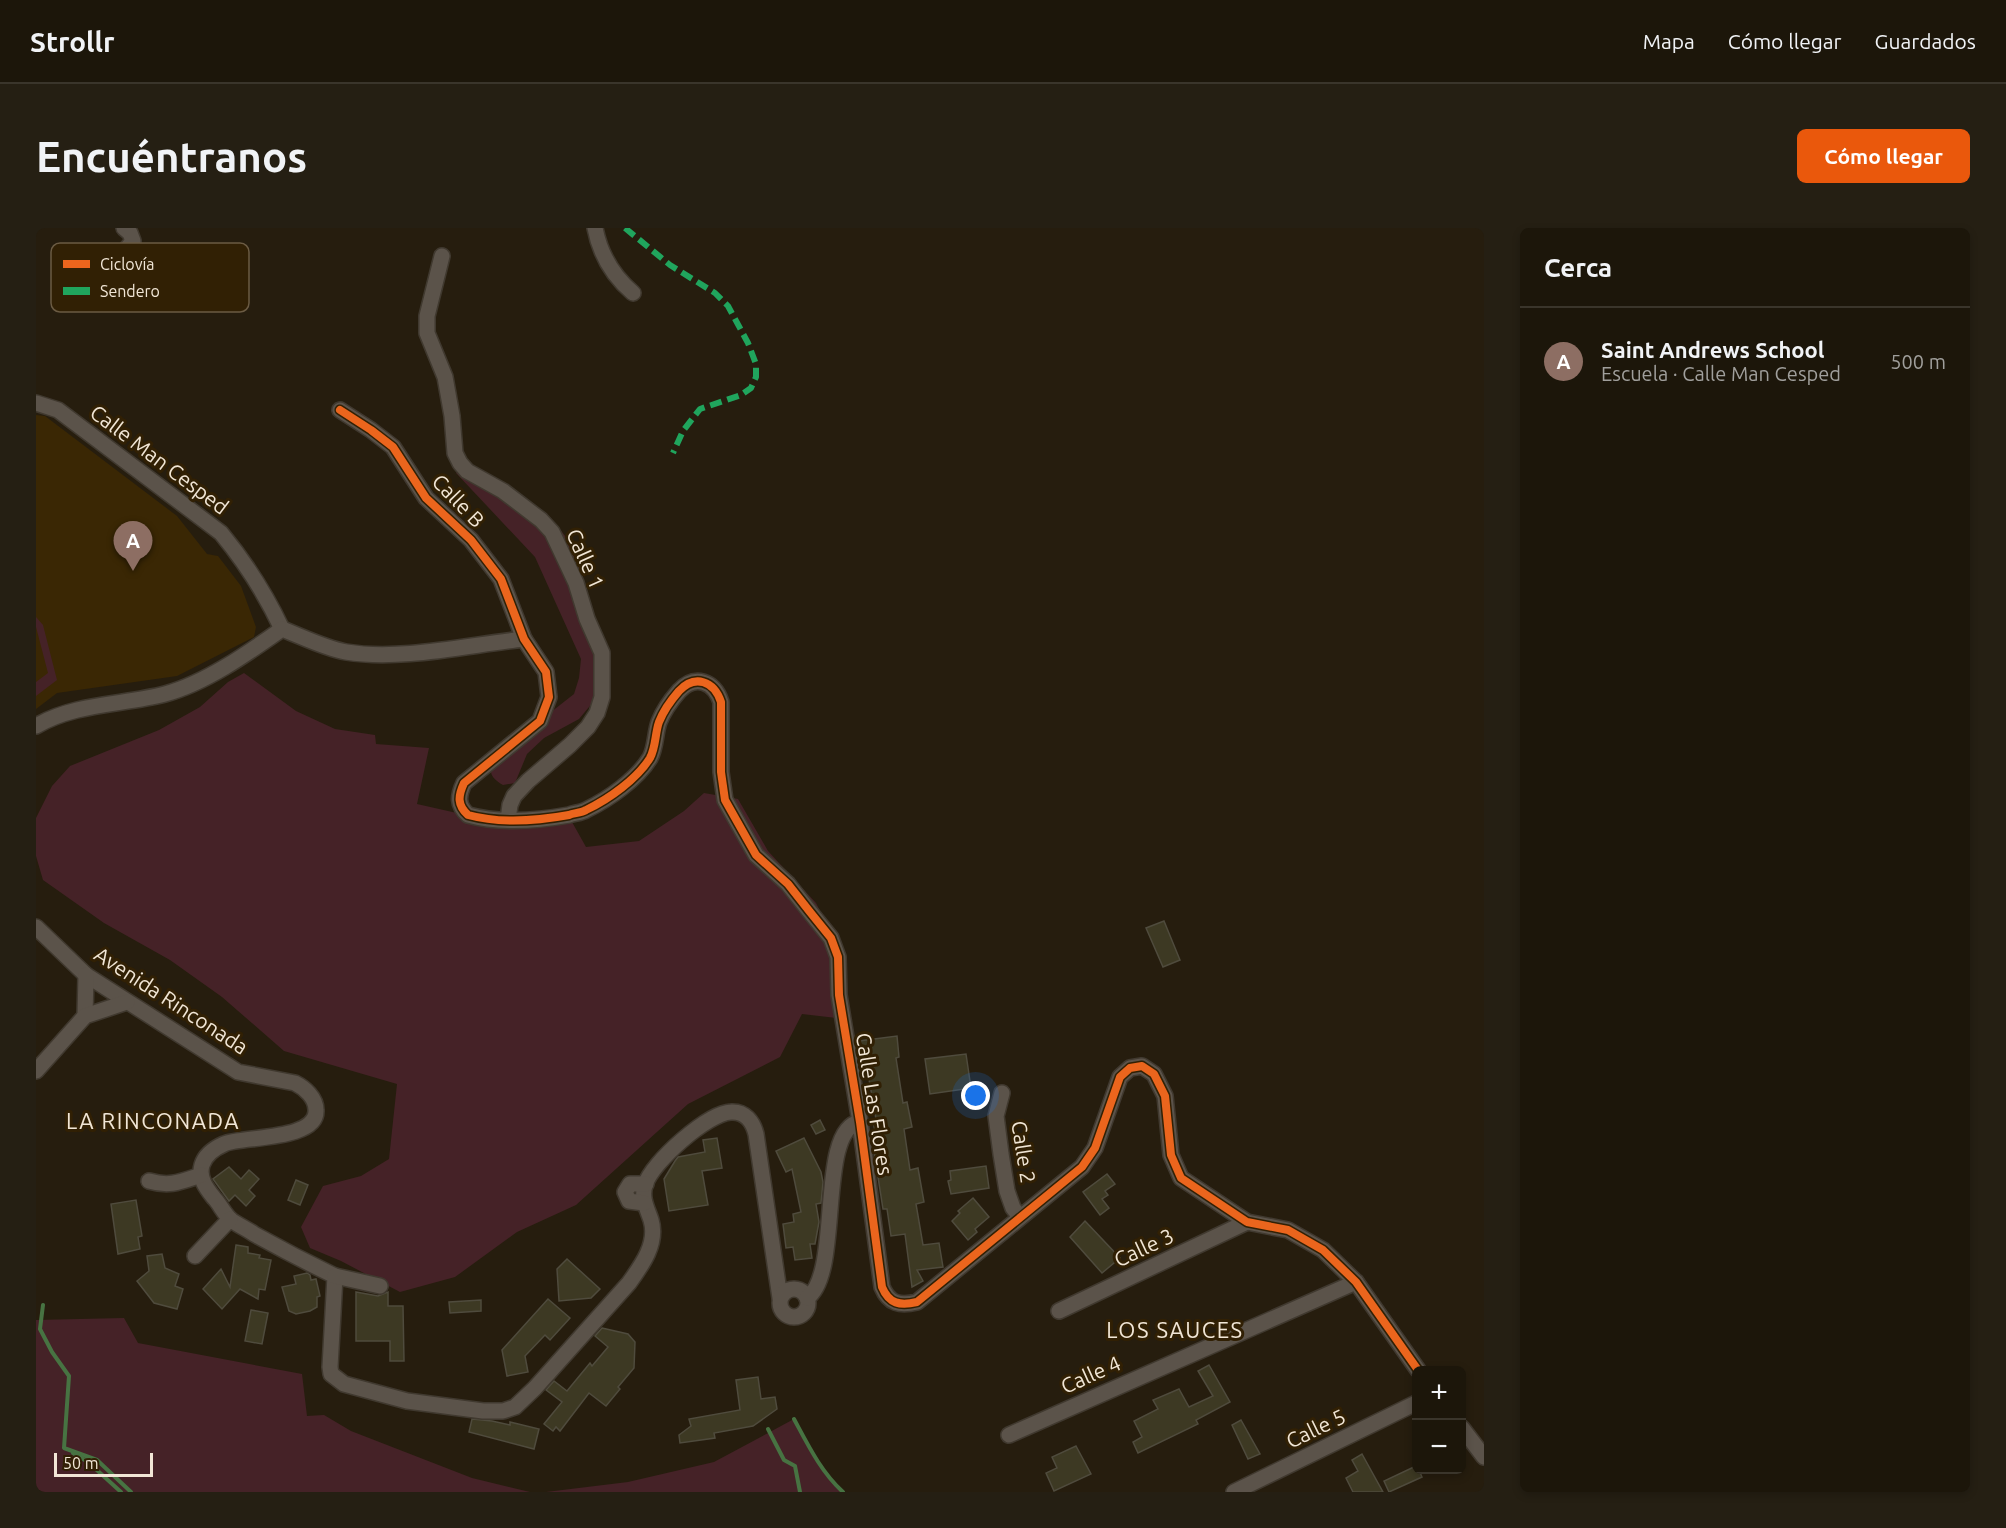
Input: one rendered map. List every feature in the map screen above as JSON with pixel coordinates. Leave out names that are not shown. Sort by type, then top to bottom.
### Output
[{"type":"street","points":[[124,228],[130,233],[133,241],[131,243]]},
{"type":"street","points":[[595,228],[600,246],[613,274],[633,293]]},
{"type":"street","name":"Calle 1","points":[[442,256],[427,316],[427,333],[444,377],[452,416],[455,453],[466,471],[503,491],[541,520],[552,532],[576,582],[587,619],[602,653],[602,698],[597,712],[588,727],[514,796],[508,820]]},
{"type":"street","name":"Calle Man Cesped","points":[[36,403],[58,410],[221,533],[271,606],[282,629]]},
{"type":"street","name":"Calle B","points":[[340,410],[393,447],[426,498],[471,540],[501,579],[524,639]]},
{"type":"street","points":[[36,726],[46,720],[89,707],[165,694],[186,687],[246,655],[282,629],[324,646],[367,655],[396,655],[524,639]]},
{"type":"street","name":"Calle Las Flores","points":[[524,639],[546,672],[549,697],[546,708],[540,721],[464,783],[459,793],[460,806],[468,815],[527,822],[585,811],[620,789],[640,772],[652,755],[659,722],[681,689],[697,682],[711,684],[717,692],[721,702],[721,772],[725,800],[756,855],[788,884],[831,938],[838,957],[839,995],[860,1122],[882,1287],[893,1303],[907,1305],[917,1302],[1082,1167],[1095,1148],[1120,1077],[1130,1068],[1142,1066],[1154,1074],[1164,1096],[1171,1155],[1180,1178],[1246,1222],[1288,1230],[1323,1250],[1356,1282],[1415,1366]]},
{"type":"street","name":"Avenida Rinconada","points":[[36,927],[86,975],[127,1002],[238,1072],[295,1083],[303,1087],[316,1105],[317,1114],[311,1123],[298,1130],[254,1140],[226,1142],[214,1149],[205,1158],[201,1167],[201,1175]]},
{"type":"street","points":[[85,1016],[86,975]]},
{"type":"street","points":[[36,1071],[85,1016],[127,1002]]},
{"type":"street","points":[[36,1050],[51,1053]]},
{"type":"street","name":"Calle 2","points":[[1002,1093],[996,1116],[1001,1154],[1007,1191],[1013,1208],[1020,1217]]},
{"type":"street","points":[[335,1276],[331,1374],[345,1384],[407,1401],[483,1411],[503,1411],[516,1407],[640,1269],[650,1250],[651,1222],[644,1203],[630,1201],[625,1192],[630,1184],[645,1184],[659,1163],[678,1143],[711,1119],[729,1112],[746,1116],[753,1125],[792,1292],[813,1293],[819,1282],[828,1241],[835,1156],[846,1131],[854,1123],[860,1122]]},
{"type":"street","points":[[149,1181],[162,1185],[173,1185],[201,1175],[206,1188],[230,1219],[277,1247],[335,1276],[380,1286]]},
{"type":"street","points":[[195,1256],[230,1219]]},
{"type":"street","name":"Calle 3","points":[[1059,1311],[1246,1222]]},
{"type":"street","name":"Calle 4","points":[[1008,1435],[1356,1282]]},
{"type":"street","name":"Calle 5","points":[[1234,1492],[1412,1405]]},
{"type":"street","points":[[1466,1434],[1484,1456]]},
{"type":"shaded area","points":[[36,415],[45,416],[177,516],[207,554],[218,556],[241,586],[256,627],[254,637],[177,676],[57,693],[36,709]]},
{"type":"shaded area","points":[[466,465],[506,487],[559,528],[575,549],[604,657],[594,701],[579,719],[544,738],[527,754],[515,783],[503,785],[491,773],[495,756],[574,694],[581,659],[535,557],[456,473]]},
{"type":"shaded area","points":[[36,617],[43,625],[57,680],[36,696],[36,682],[48,673],[36,627]]},
{"type":"shaded area","points":[[244,673],[296,711],[335,729],[375,735],[376,744],[429,748],[417,804],[501,823],[572,822],[586,847],[639,841],[684,811],[704,793],[738,799],[768,851],[816,903],[839,948],[845,1019],[802,1014],[780,1057],[688,1104],[576,1205],[517,1232],[455,1277],[400,1292],[341,1261],[310,1248],[301,1227],[323,1186],[361,1176],[389,1159],[397,1084],[284,1051],[222,997],[170,960],[104,923],[43,880],[36,856],[36,818],[52,786],[70,766],[159,730],[200,707],[228,682]]},
{"type":"shaded area","points":[[124,1318],[138,1343],[302,1374],[307,1416],[324,1415],[351,1431],[472,1478],[530,1492],[36,1492],[36,1320]]},
{"type":"shaded area","points":[[794,1419],[822,1467],[843,1492],[546,1492],[628,1482],[714,1462]]},
{"type":"building","points":[[1164,921],[1180,960],[1163,967],[1146,928]]},
{"type":"building","points":[[897,1036],[899,1057],[896,1058],[903,1103],[907,1102],[912,1127],[904,1129],[910,1170],[918,1168],[924,1202],[916,1204],[923,1245],[939,1243],[943,1267],[917,1270],[923,1281],[912,1287],[905,1234],[891,1236],[887,1209],[883,1209],[873,1145],[877,1144],[873,1120],[876,1119],[866,1062],[861,1062],[859,1041]]},
{"type":"building","points":[[966,1054],[971,1088],[930,1094],[925,1059]]},
{"type":"building","points":[[820,1120],[825,1130],[816,1134],[811,1125]]},
{"type":"building","points":[[717,1138],[722,1168],[702,1171],[708,1205],[669,1211],[664,1179],[675,1161],[678,1157],[705,1152],[703,1140]]},
{"type":"building","points":[[804,1138],[821,1172],[823,1182],[821,1203],[816,1204],[819,1222],[815,1244],[810,1244],[812,1258],[795,1260],[793,1247],[786,1248],[783,1224],[794,1222],[793,1214],[801,1212],[792,1169],[786,1172],[776,1151]]},
{"type":"building","points":[[986,1166],[989,1188],[951,1194],[948,1181],[951,1180],[950,1171]]},
{"type":"building","points":[[229,1167],[241,1179],[249,1170],[259,1179],[249,1190],[255,1196],[246,1206],[235,1195],[229,1201],[213,1179]]},
{"type":"building","points":[[1107,1174],[1115,1184],[1105,1191],[1108,1195],[1102,1199],[1109,1208],[1100,1215],[1083,1192]]},
{"type":"building","points":[[296,1180],[308,1185],[300,1205],[288,1200]]},
{"type":"building","points":[[973,1198],[989,1217],[975,1229],[977,1232],[968,1240],[952,1221],[960,1213],[958,1211]]},
{"type":"building","points":[[136,1200],[142,1236],[138,1237],[140,1249],[118,1254],[111,1204]]},
{"type":"building","points":[[1085,1221],[1120,1258],[1102,1273],[1070,1237]]},
{"type":"building","points":[[236,1245],[248,1247],[248,1253],[260,1255],[259,1258],[271,1260],[265,1290],[259,1289],[258,1299],[240,1289],[222,1309],[203,1289],[221,1269],[230,1287]]},
{"type":"building","points":[[162,1254],[165,1268],[179,1274],[175,1286],[183,1289],[177,1309],[154,1303],[137,1281],[149,1271],[147,1256]]},
{"type":"building","points":[[567,1259],[600,1289],[591,1298],[559,1301],[557,1269]]},
{"type":"building","points":[[307,1273],[311,1280],[316,1279],[320,1296],[317,1297],[317,1307],[296,1314],[289,1311],[282,1287],[296,1284],[294,1276]]},
{"type":"building","points":[[356,1292],[378,1296],[388,1292],[388,1306],[403,1306],[404,1361],[390,1361],[390,1341],[356,1341]]},
{"type":"building","points":[[548,1299],[570,1318],[550,1340],[545,1335],[525,1356],[528,1372],[507,1376],[502,1350]]},
{"type":"building","points":[[481,1300],[481,1311],[450,1313],[449,1302]]},
{"type":"building","points":[[251,1310],[268,1313],[262,1344],[245,1341]]},
{"type":"building","points":[[602,1328],[628,1334],[635,1342],[634,1368],[606,1406],[589,1393],[560,1431],[556,1427],[553,1431],[544,1424],[562,1402],[546,1390],[554,1381],[567,1391],[590,1363],[592,1366],[608,1347],[595,1336]]},
{"type":"building","points":[[1209,1365],[1230,1402],[1196,1420],[1198,1424],[1138,1453],[1133,1442],[1142,1437],[1134,1421],[1158,1409],[1153,1400],[1179,1389],[1189,1407],[1213,1396],[1198,1371]]},
{"type":"building","points":[[758,1377],[761,1399],[775,1397],[777,1409],[753,1426],[714,1433],[715,1438],[680,1443],[679,1435],[691,1426],[689,1419],[740,1410],[736,1380]]},
{"type":"building","points":[[472,1419],[510,1425],[510,1422],[539,1429],[534,1449],[469,1432]]},
{"type":"building","points":[[1241,1420],[1260,1454],[1248,1459],[1232,1425]]},
{"type":"building","points":[[1076,1446],[1091,1474],[1054,1491],[1046,1473],[1057,1468],[1052,1457]]},
{"type":"building","points":[[1362,1454],[1383,1492],[1353,1492],[1346,1478],[1358,1471],[1352,1460]]},
{"type":"building","points":[[1412,1468],[1412,1474],[1421,1474],[1422,1477],[1389,1492],[1384,1481]]},
{"type":"waterway","points":[[43,1305],[40,1329],[52,1352],[69,1376],[64,1448],[97,1460],[131,1492]]},
{"type":"waterway","points":[[794,1419],[822,1467],[843,1492]]},
{"type":"waterway","points":[[768,1429],[784,1460],[795,1466],[800,1492]]},
{"type":"waterway","points":[[73,1453],[88,1462],[121,1492]]},
{"type":"marked path","points":[[625,228],[670,265],[715,293],[728,306],[748,343],[756,364],[756,377],[751,388],[741,395],[700,409],[683,431],[673,453]]},
{"type":"cycle path","points":[[340,410],[393,447],[426,498],[471,540],[501,579],[524,639],[546,672],[549,697],[540,721],[464,783],[460,800],[462,808],[468,815],[493,820],[518,821],[557,817],[584,811],[622,788],[644,766],[652,754],[661,718],[679,691],[697,681],[709,685],[718,695],[721,702],[721,772],[725,800],[756,855],[788,884],[831,938],[838,957],[839,995],[860,1122],[882,1287],[888,1297],[905,1304],[917,1302],[1082,1167],[1095,1148],[1120,1077],[1130,1068],[1142,1066],[1154,1074],[1165,1096],[1171,1155],[1181,1178],[1247,1222],[1288,1230],[1323,1250],[1356,1282],[1415,1366]]},
{"type":"place","name":"Saint Andrews School","points":[[133,571]]},
{"type":"district","name":"LA RINCONADA","points":[[153,1121]]},
{"type":"district","name":"LOS SAUCES","points":[[1175,1330]]}]
